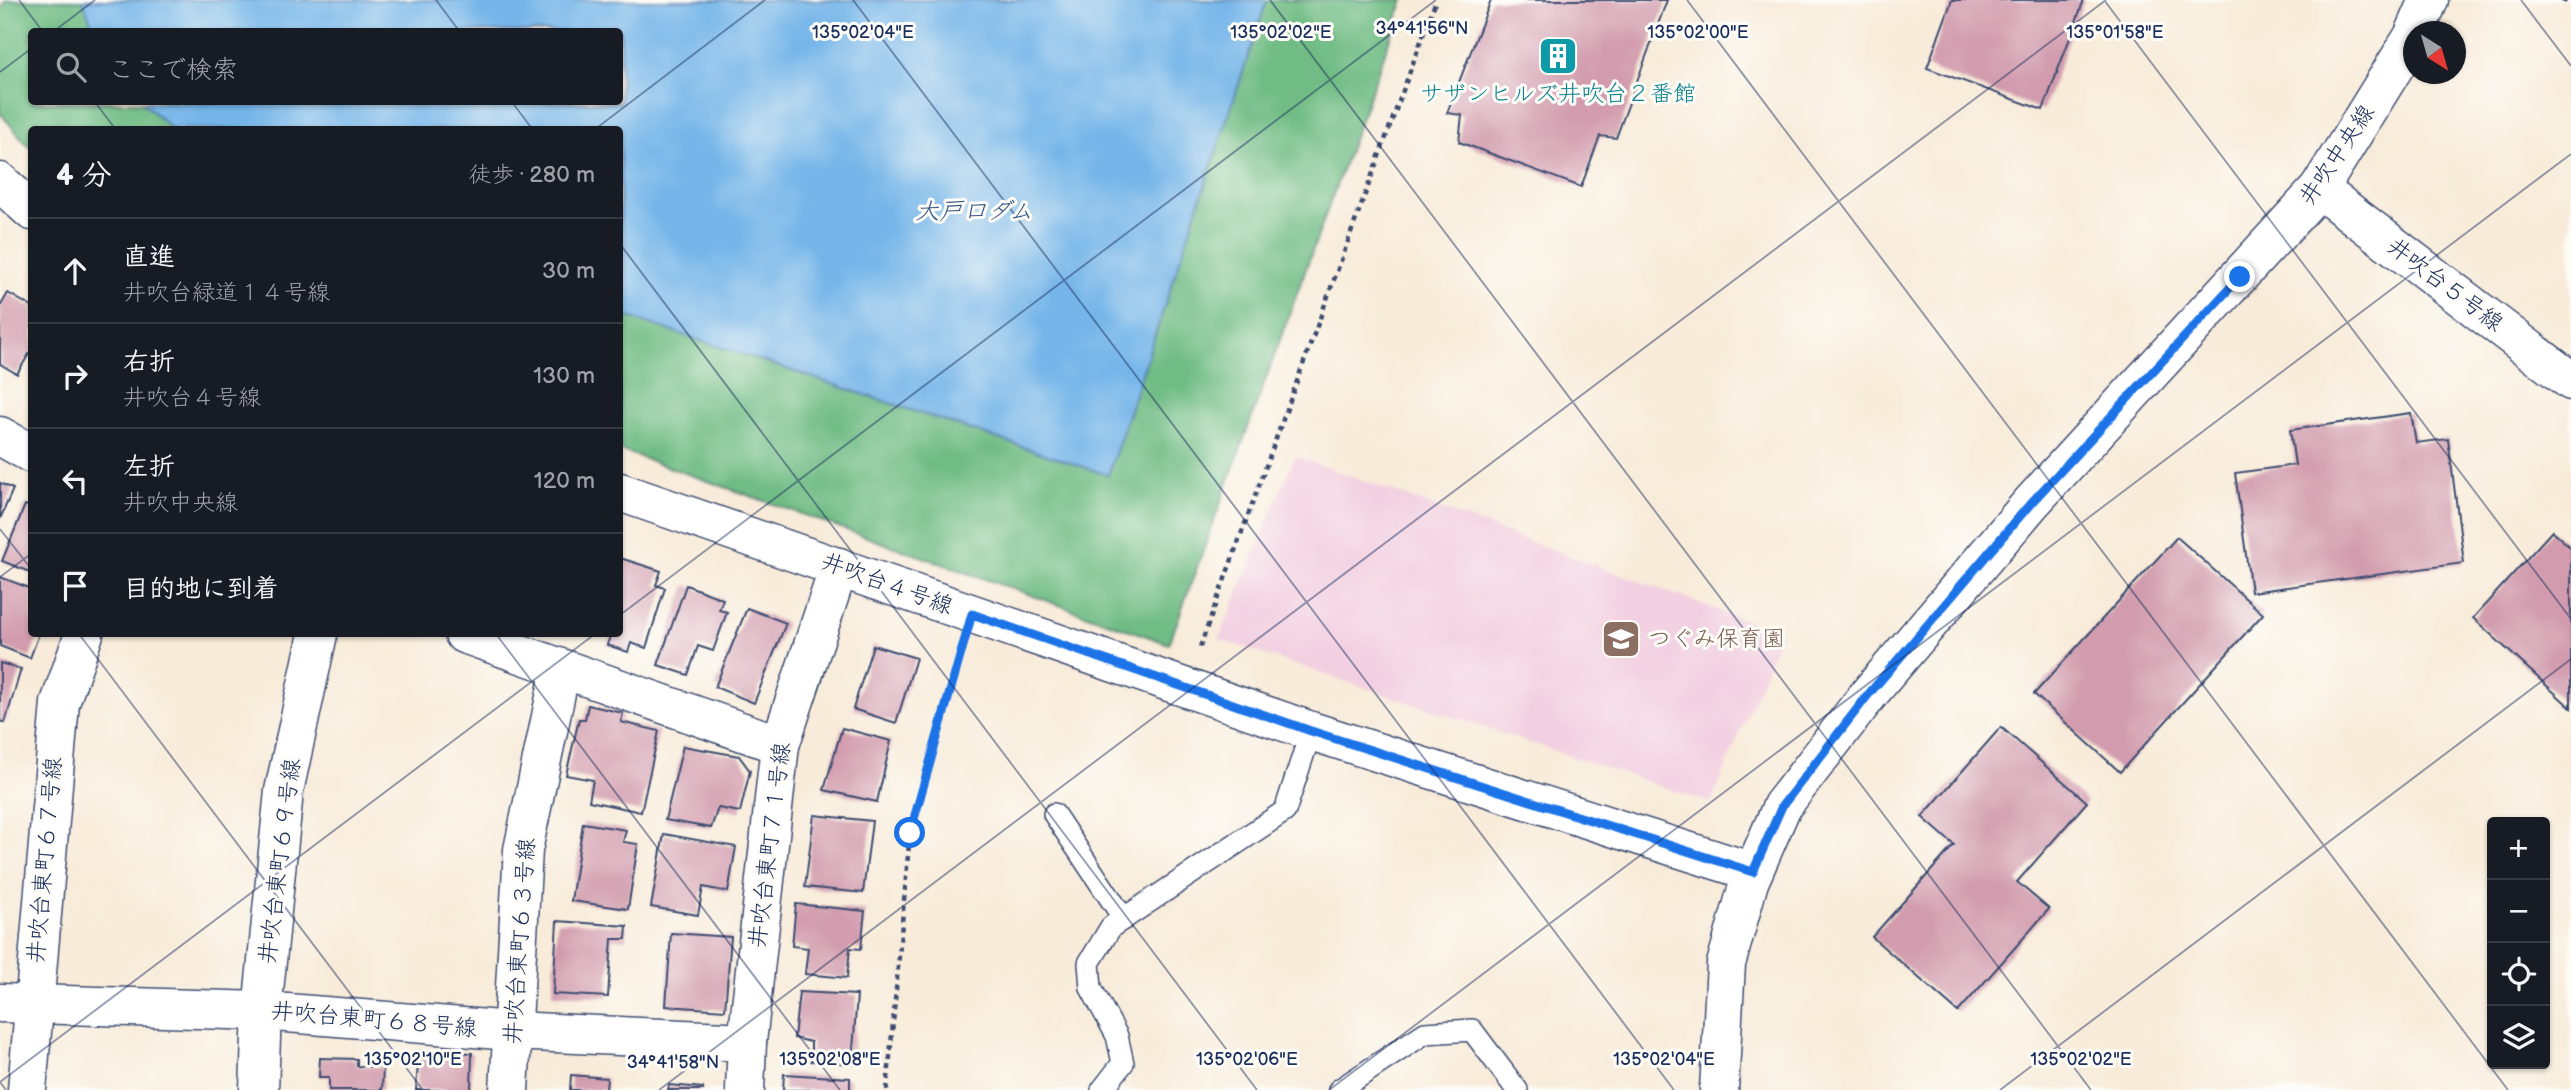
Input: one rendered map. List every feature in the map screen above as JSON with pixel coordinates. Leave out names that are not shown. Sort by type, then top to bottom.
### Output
[{"type":"street","name":"井吹中央線","points":[[2419,21],[2429,0]]},
{"type":"street","name":"井吹中央線","points":[[1719,1090],[1726,964],[1753,872],[1782,806],[1868,695],[2031,503],[2319,189],[2403,51]]},
{"type":"street","points":[[0,182],[28,207]]},
{"type":"street","name":"井吹台５号線","points":[[2319,189],[2571,381]]},
{"type":"street","points":[[0,436],[28,452]]},
{"type":"street","name":"井吹台４号線","points":[[623,493],[1311,731],[1753,872]]},
{"type":"street","name":"井吹台東町７１号線","points":[[745,1090],[747,1042],[780,745],[839,566]]},
{"type":"street","name":"井吹台東町６７号線","points":[[27,1090],[16,1003],[60,703],[83,637]]},
{"type":"street","name":"井吹台東町６９号線","points":[[260,1090],[262,1011],[284,791],[317,637]]},
{"type":"street","points":[[472,637],[780,745]]},
{"type":"street","name":"井吹台東町６３号線","points":[[509,1090],[523,850],[561,669]]},
{"type":"street","name":"井吹台東町６８号線","points":[[16,1003],[262,1011],[512,1031],[747,1042]]},
{"type":"lane","points":[[1102,1090],[1123,1063],[1118,1036],[1091,988],[1089,963],[1111,927],[1285,811],[1311,731]]},
{"type":"lane","points":[[1054,814],[1124,919]]},
{"type":"lane","points":[[1339,1090],[1425,1034],[1472,1030],[1517,1090]]},
{"type":"path","points":[[1185,688],[1436,0]]},
{"type":"path","points":[[2562,0],[2571,3]]},
{"type":"path","points":[[887,1090],[910,833],[972,614]]},
{"type":"shaded area","points":[[1295,456],[1781,633],[1711,803],[1219,639]]},
{"type":"green space","points":[[6,0],[83,0],[93,28],[28,28],[28,105],[145,105],[169,126],[28,126],[28,146],[0,113],[0,12]]},
{"type":"green space","points":[[1267,0],[1404,0],[1169,644],[623,451],[623,315],[1108,475]]},
{"type":"water","name":"大戸口ダム","points":[[83,0],[1267,0],[1108,475],[623,315],[623,126],[169,126],[145,105],[623,105],[623,28],[93,28]]},
{"type":"building","name":"サザンヒルズ井吹台２番館","points":[[1491,0],[1667,0],[1616,138],[1600,136],[1581,187],[1459,142],[1462,115],[1447,113]]},
{"type":"building","points":[[1952,0],[2084,0],[2043,110],[1927,68]]},
{"type":"building","points":[[8,293],[28,305],[28,356],[17,374],[0,364],[0,307]]},
{"type":"building","points":[[2411,413],[2416,443],[2448,439],[2464,563],[2251,592],[2235,473],[2295,465],[2290,430]]},
{"type":"building","points":[[0,483],[13,489],[0,519]]},
{"type":"building","points":[[25,505],[28,506],[28,571],[2,561]]},
{"type":"building","points":[[2552,531],[2571,548],[2571,708],[2473,618]]},
{"type":"building","points":[[2177,537],[2263,614],[2120,772],[2034,694]]},
{"type":"building","points":[[623,559],[661,571],[656,585],[665,588],[646,648],[631,643],[628,652],[607,645],[610,637],[623,637]]},
{"type":"building","points":[[0,577],[28,588],[28,637],[38,637],[30,658],[0,646]]},
{"type":"building","points":[[686,585],[723,599],[719,610],[727,612],[713,651],[698,646],[688,675],[658,665]]},
{"type":"building","points":[[747,608],[786,623],[754,703],[715,687]]},
{"type":"building","points":[[873,645],[916,658],[896,723],[853,709]]},
{"type":"building","points":[[0,663],[21,669],[5,723],[0,721]]},
{"type":"building","points":[[588,705],[623,713],[621,722],[659,731],[641,812],[589,801],[593,780],[566,775],[579,719],[585,719]]},
{"type":"building","points":[[2001,727],[2087,802],[2017,882],[2049,909],[1958,1012],[1872,937],[1954,845],[1922,817]]},
{"type":"building","points":[[842,728],[891,741],[877,802],[824,790]]},
{"type":"building","points":[[683,746],[739,756],[750,771],[740,812],[718,808],[711,828],[665,820]]},
{"type":"building","points":[[814,815],[872,821],[863,893],[805,887]]},
{"type":"building","points":[[583,823],[626,830],[623,842],[638,844],[628,909],[571,901]]},
{"type":"building","points":[[664,834],[736,847],[728,892],[703,887],[698,915],[651,907]]},
{"type":"building","points":[[796,904],[865,911],[861,949],[850,948],[847,978],[805,974],[808,948],[792,946]]},
{"type":"building","points":[[557,921],[627,926],[626,939],[612,939],[608,997],[553,994]]},
{"type":"building","points":[[671,933],[731,937],[725,1010],[666,1006]]},
{"type":"building","points":[[799,992],[857,995],[852,1064],[811,1061],[811,1042],[794,1038]]},
{"type":"building","points":[[419,1051],[472,1053],[471,1090],[416,1090]]},
{"type":"building","points":[[320,1058],[357,1059],[357,1066],[383,1067],[382,1090],[329,1090],[329,1077],[319,1077]]},
{"type":"building","points":[[784,1074],[850,1078],[850,1090],[783,1090]]},
{"type":"building","points":[[571,1075],[607,1078],[606,1090],[570,1090]]},
{"type":"building","points":[[669,1085],[703,1088],[703,1090],[668,1090]]},
{"type":"place","name":"サザンヒルズ井吹台２番館","points":[[1558,56]]},
{"type":"place","name":"つぐみ保育園","points":[[1621,639]]},
{"type":"route","points":[[910,833],[972,614],[1311,731],[1753,872],[1782,806],[1868,695],[2031,503],[2240,277]]}]
